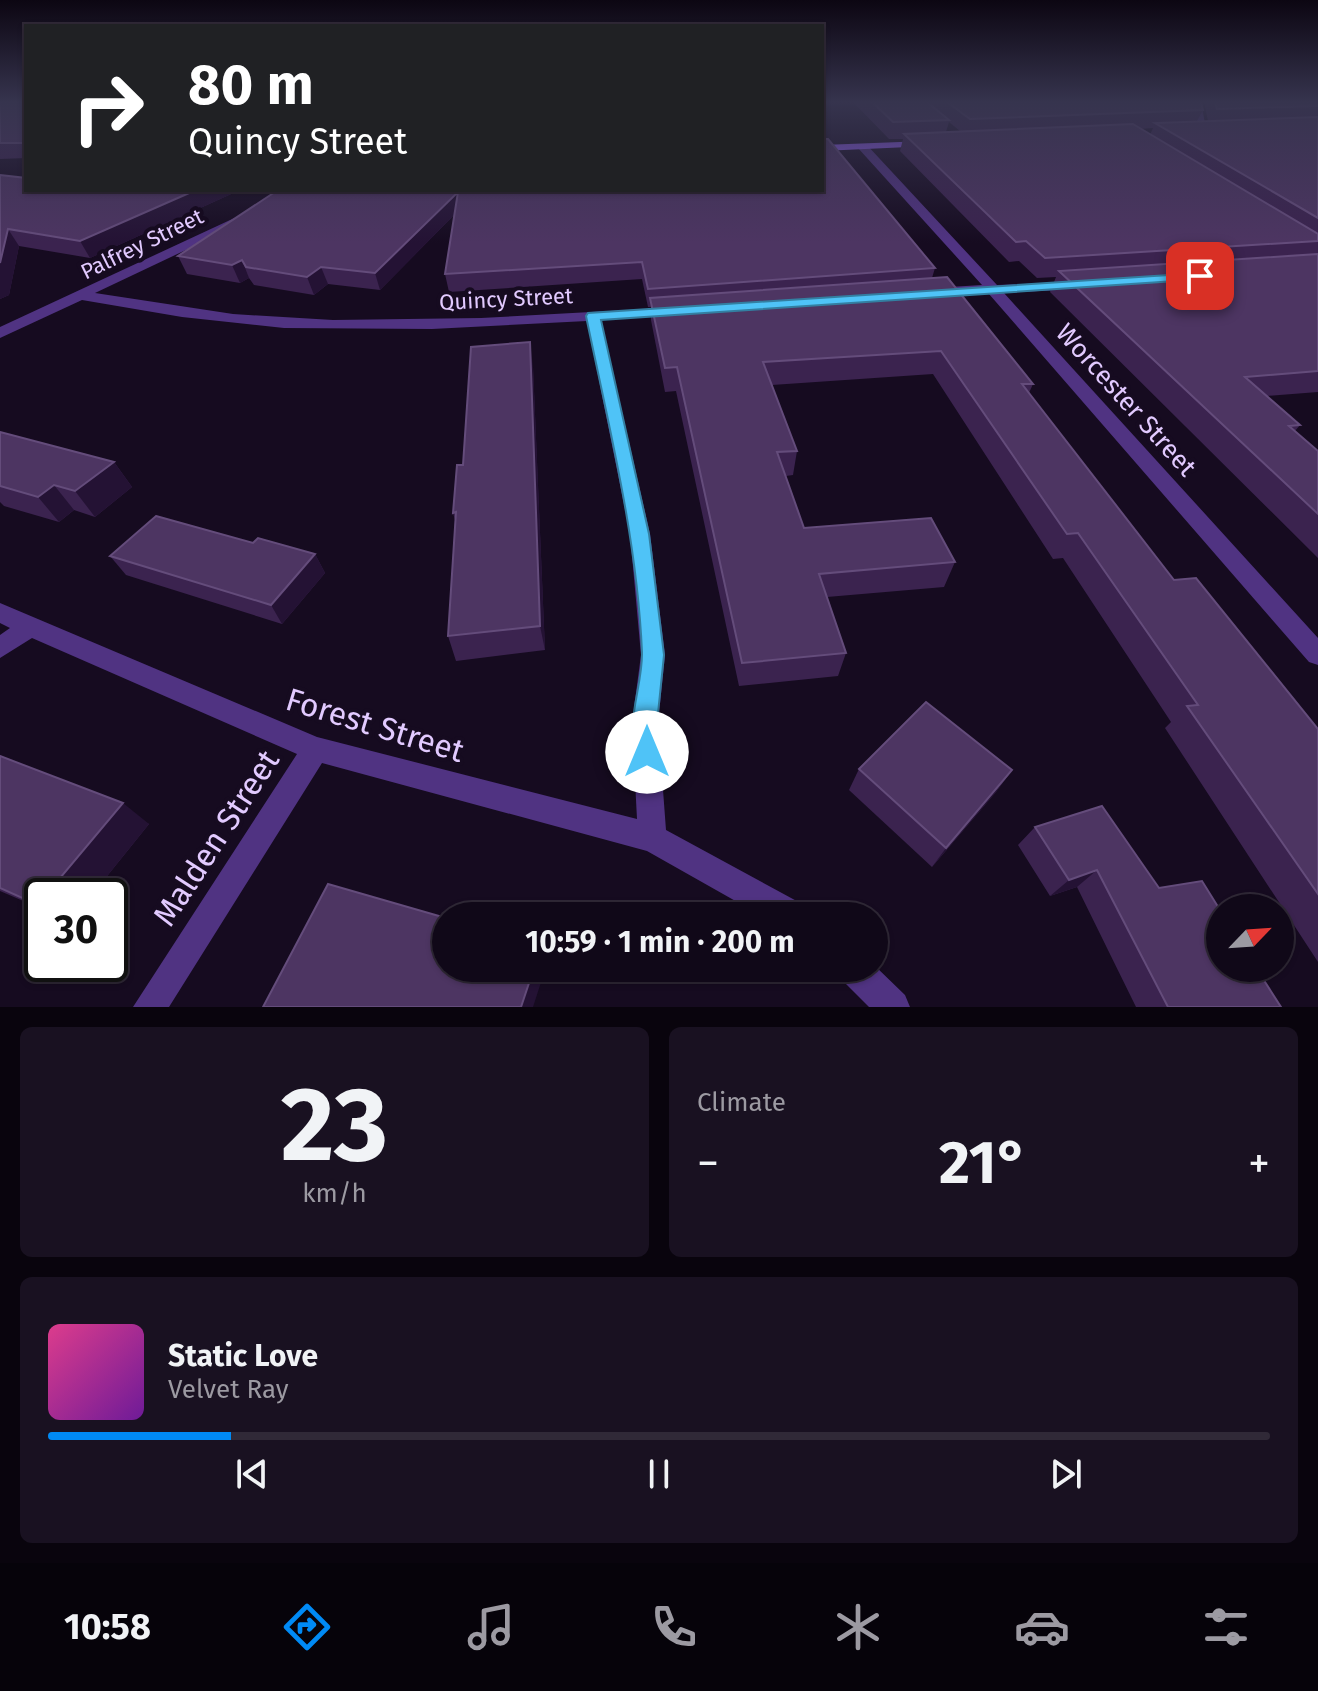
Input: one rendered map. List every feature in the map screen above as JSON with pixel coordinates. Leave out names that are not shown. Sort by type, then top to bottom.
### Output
[{"type":"street","name":"Worcester Street","points":[[865,149],[1318,655]]},
{"type":"street","name":"Palfrey Street","points":[[0,333],[259,210]]},
{"type":"street","points":[[921,293],[1097,284]]},
{"type":"street","name":"Quincy Street","points":[[80,295],[184,314],[284,323],[400,326],[697,308]]},
{"type":"street","points":[[593,316],[640,534],[653,655],[645,723],[652,838]]},
{"type":"street","name":"Forest Street","points":[[0,612],[316,749],[652,838],[768,902]]},
{"type":"street","points":[[0,648],[29,627]]},
{"type":"street","name":"Malden Street","points":[[150,1007],[316,749]]},
{"type":"street","points":[[868,982],[893,1007]]},
{"type":"building","points":[[824,149],[836,149],[935,268],[648,289],[642,262],[445,274],[458,192],[824,192]]},
{"type":"building","points":[[920,149],[1175,149],[1318,234],[1318,241],[1045,258],[1026,241],[1016,242]]},
{"type":"building","points":[[1200,149],[1318,149],[1318,218]]},
{"type":"building","points":[[0,175],[24,178],[24,192],[191,192],[80,241],[8,229],[0,263]]},
{"type":"building","points":[[275,192],[458,192],[375,273],[321,267],[307,277],[246,267],[242,260],[232,265],[178,256]]},
{"type":"building","points":[[1318,254],[1318,371],[1245,377],[1300,425],[1289,426],[1318,451],[1318,514],[1059,271]]},
{"type":"building","points":[[947,277],[1033,384],[1022,384],[1174,580],[1196,578],[1318,729],[1318,894],[1187,706],[1198,705],[1078,533],[1067,534],[941,351],[763,362],[797,451],[777,452],[804,528],[931,518],[955,562],[819,574],[846,653],[742,663],[677,367],[665,368],[650,298]]},
{"type":"building","points":[[530,342],[540,626],[448,636],[456,512],[453,513],[457,465],[463,465],[471,347]]},
{"type":"building","points":[[0,432],[114,462],[75,491],[54,485],[38,497],[0,486]]},
{"type":"building","points":[[156,516],[253,543],[258,538],[315,554],[271,605],[110,556]]},
{"type":"building","points":[[926,702],[1012,770],[946,848],[859,769]]},
{"type":"building","points":[[0,756],[123,803],[60,878],[24,878],[24,899],[0,888]]},
{"type":"building","points":[[1102,806],[1159,888],[1202,881],[1210,894],[1206,894],[1206,982],[1265,982],[1281,1007],[1168,1007],[1097,870],[1069,880],[1035,827]]},
{"type":"building","points":[[328,884],[432,914],[432,982],[529,982],[521,1007],[263,1007]]},
{"type":"route","points":[[647,752],[645,723],[653,655],[640,534],[593,316],[1200,276]]}]
